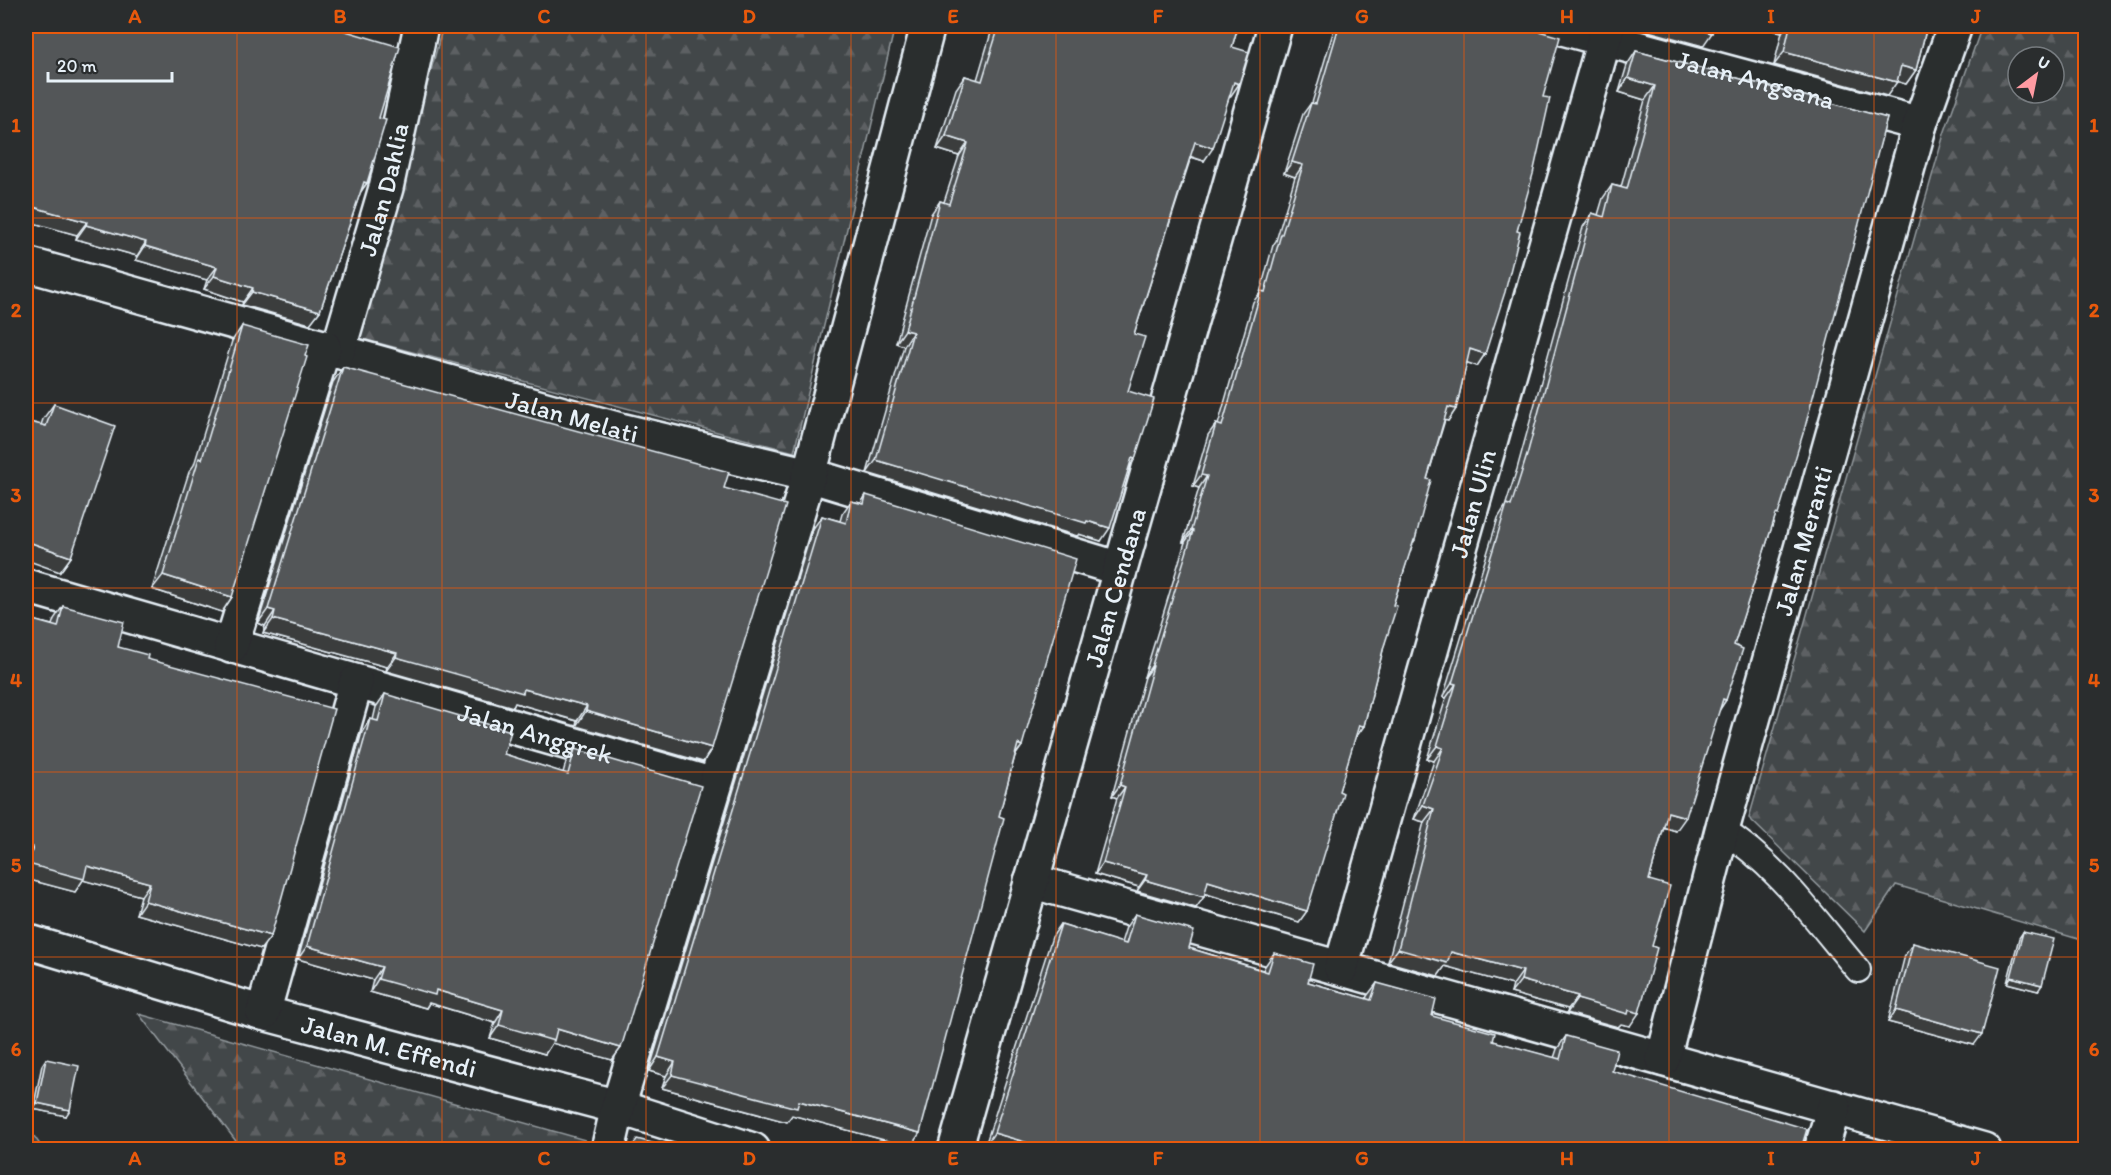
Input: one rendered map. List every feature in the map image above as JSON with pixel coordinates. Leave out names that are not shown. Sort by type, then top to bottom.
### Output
[{"type":"street","points":[[608,1149],[618,1107],[808,475],[928,26]]},
{"type":"street","name":"Jalan Cendana","points":[[955,1149],[1275,26]]},
{"type":"street","name":"Jalan Angsana","points":[[1555,26],[1606,33],[1920,124]]},
{"type":"street","name":"Jalan Meranti","points":[[1663,1059],[1722,830],[1920,124],[1955,26]]},
{"type":"street","name":"Jalan Dahlia","points":[[231,646],[386,188],[416,27]]},
{"type":"street","name":"Jalan Ulin","points":[[1341,968],[1606,33]]},
{"type":"street","name":"Jalan Melati","points":[[26,264],[620,430],[808,475],[1120,569]]},
{"type":"street","name":"Jalan Anggrek","points":[[26,586],[714,785]]},
{"type":"street","points":[[263,1013],[356,682]]},
{"type":"street","points":[[1031,881],[1984,1149]]},
{"type":"street","name":"Jalan M. Effendi","points":[[26,941],[263,1013],[618,1107],[753,1149]]},
{"type":"street","points":[[1821,1149],[1834,1107]]},
{"type":"lane","points":[[1722,830],[1754,853],[1773,871],[1858,970]]},
{"type":"green space","points":[[443,26],[895,26],[794,452],[359,338]]},
{"type":"green space","points":[[1982,26],[2085,26],[2085,941],[1896,885],[1865,931],[1749,818],[1944,134]]},
{"type":"green space","points":[[139,1014],[585,1140],[583,1149],[242,1149]]},
{"type":"green space","points":[[26,1132],[34,1136],[43,1149],[26,1149]]},
{"type":"building","points":[[26,26],[329,26],[400,47],[379,118],[386,120],[367,183],[364,182],[320,311],[252,292],[253,288],[214,276],[217,267],[145,246],[146,242],[86,225],[87,222],[26,205]]},
{"type":"building","points":[[999,26],[1238,26],[1232,47],[1249,52],[1239,84],[1234,82],[1213,148],[1195,142],[1134,334],[1145,337],[1128,391],[1154,399],[1110,528],[1087,521],[1086,523],[876,460],[913,332],[905,330],[940,201],[949,204],[968,143],[946,136],[965,76],[982,81]]},
{"type":"building","points":[[1339,26],[1521,26],[1560,37],[1543,97],[1550,98],[1533,174],[1517,231],[1520,232],[1505,292],[1485,354],[1470,349],[1456,409],[1448,407],[1427,479],[1431,480],[1415,540],[1393,605],[1397,606],[1384,646],[1364,726],[1359,725],[1339,791],[1343,793],[1307,911],[1208,881],[1204,897],[1145,880],[1147,875],[1103,863],[1125,787],[1120,785],[1152,665],[1193,531],[1191,530],[1207,476],[1201,475],[1216,424],[1222,426],[1261,291],[1265,292],[1303,165],[1292,162],[1311,103],[1316,104]]},
{"type":"building","points":[[1686,26],[1714,26],[1712,33]]},
{"type":"building","points":[[1790,26],[1927,26],[1916,70],[1901,66],[1897,82],[1784,52]]},
{"type":"building","points":[[1636,51],[1887,118],[1805,427],[1734,645],[1743,649],[1726,700],[1723,699],[1686,817],[1668,812],[1649,880],[1670,886],[1652,946],[1657,948],[1639,1013],[1629,1010],[1628,1014],[1577,999],[1578,996],[1521,980],[1523,971],[1451,952],[1447,963],[1398,949],[1434,809],[1423,805],[1443,748],[1437,746],[1456,684],[1452,683],[1507,504],[1511,506],[1527,455],[1592,213],[1604,217],[1612,185],[1627,189],[1655,86],[1628,78]]},
{"type":"building","points":[[242,326],[309,345],[232,597],[163,575],[199,458],[202,459]]},
{"type":"building","points":[[343,367],[729,472],[724,488],[786,505],[712,748],[586,711],[587,706],[524,689],[523,693],[396,657],[397,653],[273,619],[275,611],[268,609]]},
{"type":"building","points":[[54,404],[115,426],[71,557],[26,541],[26,421],[46,426]]},
{"type":"building","points":[[866,495],[1076,559],[1022,746],[1018,744],[999,816],[1004,818],[920,1133],[799,1101],[797,1108],[672,1075],[675,1062],[658,1057],[822,516],[846,523],[851,501],[864,504]]},
{"type":"building","points":[[63,606],[124,622],[118,647],[148,655],[147,659],[334,709],[271,936],[145,901],[150,883],[87,866],[84,879],[28,864],[33,847],[26,846],[26,618],[58,627]]},
{"type":"building","points":[[385,694],[511,731],[504,754],[568,774],[575,749],[701,786],[621,1048],[557,1029],[554,1041],[499,1025],[503,1010],[436,990],[435,995],[378,979],[382,967],[307,946],[370,719],[378,721]]},
{"type":"building","points":[[1135,914],[1194,931],[1189,948],[1268,972],[1274,953],[1313,964],[1308,982],[1371,1000],[1377,983],[1436,999],[1432,1016],[1495,1033],[1493,1041],[1560,1059],[1566,1036],[1617,1050],[1612,1071],[1807,1129],[1801,1149],[1034,1149],[1035,1145],[994,1133],[1061,924],[1126,944]]},
{"type":"building","points":[[2023,932],[2054,939],[2042,985],[2011,977]]},
{"type":"building","points":[[1913,943],[2000,967],[1982,1034],[1896,1010]]},
{"type":"building","points":[[46,1059],[79,1066],[70,1110],[37,1103]]},
{"type":"building","points":[[637,1139],[675,1149],[631,1149]]}]
